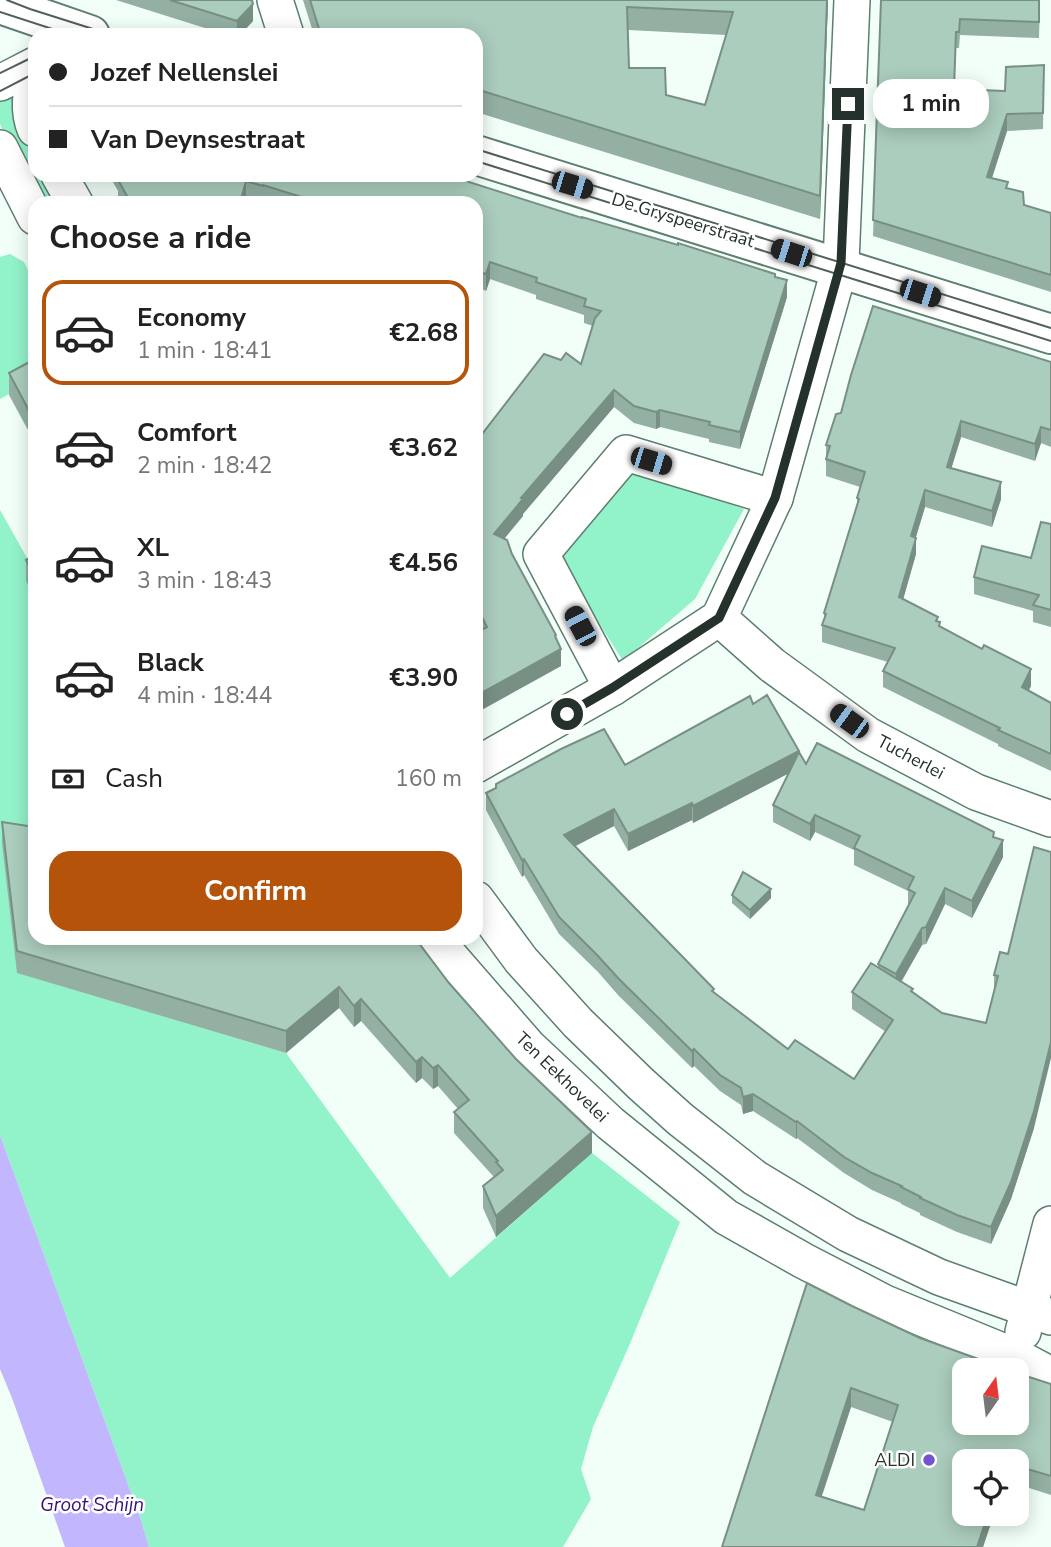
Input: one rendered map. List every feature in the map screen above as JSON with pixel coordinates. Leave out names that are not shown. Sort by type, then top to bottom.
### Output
[{"type":"street","points":[[275,0],[284,28]]},
{"type":"street","points":[[483,761],[612,688],[719,618],[775,498],[840,269],[852,0]]},
{"type":"street","points":[[0,4],[45,28]]},
{"type":"street","points":[[0,83],[28,69]]},
{"type":"street","points":[[0,148],[28,203]]},
{"type":"street","name":"De Gryspeerstraat","points":[[483,157],[1051,334]]},
{"type":"street","points":[[612,688],[541,554],[626,453],[775,498]]},
{"type":"street","name":"Tucherlei","points":[[719,618],[772,665],[868,735],[976,792],[1051,820]]},
{"type":"street","points":[[483,908],[521,960],[578,1023],[680,1119],[746,1170],[848,1234],[939,1277],[1040,1313]]},
{"type":"street","name":"Ten Eekhovelei","points":[[440,945],[528,1046],[610,1123],[715,1209],[804,1261],[885,1303],[1017,1357],[1051,1376]]},
{"type":"street","points":[[715,1209],[746,1170]]},
{"type":"street","points":[[1017,1357],[1040,1313],[1051,1224]]},
{"type":"green space","points":[[15,92],[18,121],[28,140],[28,181],[0,124],[0,100]]},
{"type":"green space","points":[[29,182],[50,182],[57,196],[36,196]]},
{"type":"green space","points":[[10,254],[24,262],[28,270],[28,384],[0,399],[0,257]]},
{"type":"green space","points":[[634,471],[744,509],[695,599],[623,661],[557,557]]},
{"type":"green space","points":[[0,510],[28,560],[28,899],[18,973],[286,1053],[450,1278],[592,1153],[680,1222],[593,1427],[581,1469],[591,1499],[563,1547],[149,1547],[0,1135]]},
{"type":"water","name":"Groot Schijn","points":[[0,1135],[149,1547],[65,1547],[0,1369]]},
{"type":"building","points":[[170,0],[252,0],[253,4],[237,21]]},
{"type":"building","points":[[310,0],[827,0],[820,196],[483,91],[483,28],[319,28]],"holes":[[[627,7],[733,12],[705,105],[666,95],[665,68],[629,68]]]},
{"type":"building","points":[[881,0],[1039,0],[1039,22],[960,19],[959,32],[956,32],[954,89],[1005,91],[1006,67],[1044,65],[1043,113],[1007,114],[987,177],[1008,182],[1006,188],[1023,192],[1024,205],[1051,213],[1051,275],[873,220]]},
{"type":"building","points":[[119,182],[246,182],[242,196],[127,196]]},
{"type":"building","points":[[249,182],[469,182],[582,218],[678,243],[787,280],[740,432],[709,425],[710,422],[634,406],[614,390],[521,498],[523,499],[494,534],[507,540],[561,649],[483,692],[483,629],[487,627],[483,619],[483,433],[544,354],[561,360],[566,353],[581,364],[595,318],[601,311],[584,306],[586,299],[536,282],[537,278],[490,262],[486,274],[483,273],[483,196],[298,196]]},
{"type":"building","points":[[873,306],[1051,362],[1051,430],[1041,427],[1035,444],[961,421],[947,467],[1001,482],[992,511],[925,490],[911,536],[916,538],[899,597],[938,617],[936,621],[940,622],[939,626],[982,649],[984,645],[1031,669],[1022,687],[1051,703],[1051,754],[883,671],[895,648],[822,625],[865,472],[826,459],[830,446],[826,445],[836,414],[841,413]]},
{"type":"building","points":[[28,363],[28,409],[9,373]]},
{"type":"building","points":[[1041,522],[1051,524],[1051,610],[1033,605],[1039,595],[974,577],[982,546],[1031,558]]},
{"type":"building","points":[[767,695],[799,751],[693,806],[692,803],[628,834],[614,809],[564,835],[714,989],[712,991],[788,1049],[795,1040],[854,1079],[893,1020],[852,992],[871,963],[913,989],[911,991],[942,1013],[986,1023],[998,976],[994,975],[1000,952],[1008,954],[1034,847],[1051,852],[1051,1042],[1034,1111],[1011,1182],[991,1227],[957,1215],[872,1173],[844,1157],[797,1121],[753,1094],[743,1097],[741,1088],[720,1075],[694,1049],[692,1051],[559,917],[524,859],[522,860],[486,793],[496,788],[496,784],[604,729],[625,765],[750,696],[753,704]]},
{"type":"building","points":[[817,743],[994,832],[993,837],[1003,840],[972,901],[945,888],[926,927],[922,928],[896,974],[878,964],[915,893],[908,889],[914,877],[854,848],[860,836],[815,815],[810,824],[773,805],[799,752],[806,764]]},
{"type":"building","points":[[2,822],[28,826],[28,945],[420,945],[449,983],[516,1059],[592,1132],[496,1216],[483,1186],[503,1170],[454,1112],[469,1100],[438,1065],[433,1068],[422,1057],[416,1062],[361,999],[354,1006],[339,987],[286,1031],[17,951]]},
{"type":"building","points":[[743,872],[771,889],[750,910],[732,895]]},
{"type":"building","points":[[807,1283],[920,1338],[976,1358],[952,1358],[952,1435],[1029,1435],[1029,1377],[1051,1384],[1051,1476],[1029,1470],[1029,1449],[952,1449],[952,1526],[984,1526],[977,1547],[722,1547]],"holes":[[[851,1388],[898,1405],[864,1510],[816,1495]]]},
{"type":"tram line","points":[[7,0],[90,28]]},
{"type":"tram line","points":[[0,12],[49,28]]},
{"type":"tram line","points":[[0,73],[28,59]]},
{"type":"tram line","points":[[0,91],[28,77]]},
{"type":"tram line","points":[[483,151],[1051,328]]},
{"type":"tram line","points":[[483,163],[1051,341]]},
{"type":"place","name":"ALDI","points":[[929,1460]]},
{"type":"route","points":[[567,714],[719,618],[775,498],[839,275],[848,104]]}]
